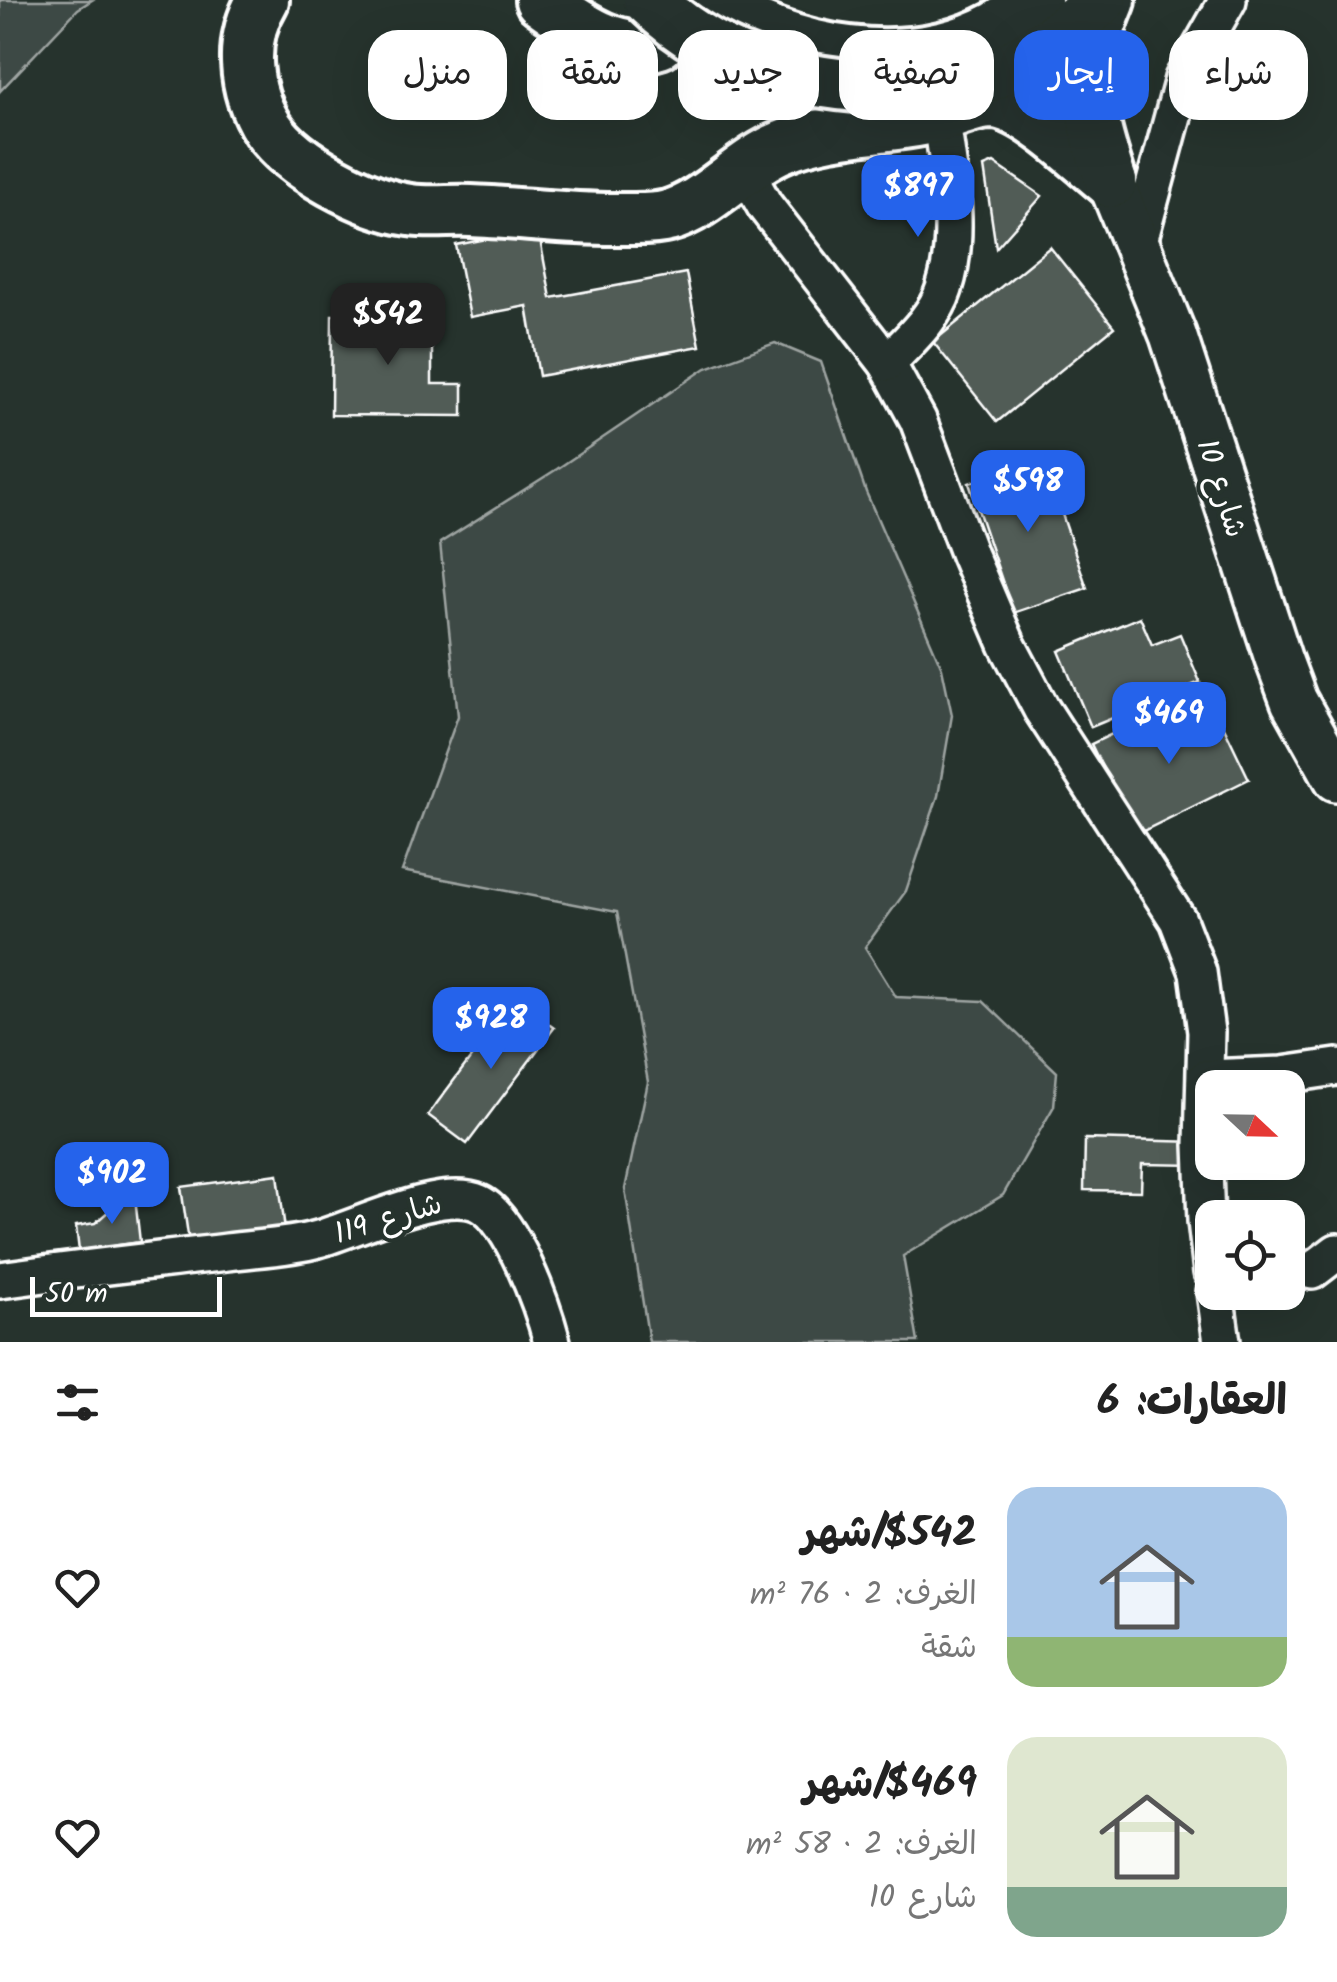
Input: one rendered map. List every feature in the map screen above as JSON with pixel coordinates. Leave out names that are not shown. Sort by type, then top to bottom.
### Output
[{"type":"highway","points":[[263,0],[247,33],[246,56],[251,88],[262,119],[288,153],[302,164],[409,210],[601,219],[668,216],[696,203],[744,167],[786,145],[856,120]]},
{"type":"highway","points":[[541,0],[566,18],[618,44],[645,48],[654,22],[671,22],[722,51],[777,75],[839,84]]},
{"type":"highway","points":[[709,0],[775,36],[839,54]]},
{"type":"highway","points":[[990,30],[1036,0]]},
{"type":"highway","points":[[994,71],[1018,63],[1101,0]]},
{"type":"highway","points":[[1110,0],[1093,49],[1088,86],[1095,134],[1113,188]]},
{"type":"highway","points":[[994,102],[1037,123],[1113,188]]},
{"type":"main road","name":"شارع 10","points":[[1113,188],[1173,335],[1294,702],[1337,778]]},
{"type":"street","points":[[1138,245],[1183,79],[1228,0]]},
{"type":"street","points":[[886,363],[919,330],[944,291],[952,223],[945,120]]},
{"type":"street","points":[[744,167],[765,206],[886,363],[925,436],[969,556],[1007,644],[1052,726],[1178,920],[1198,972],[1206,1032],[1206,1070]]},
{"type":"street","points":[[1305,1072],[1337,1068]]},
{"type":"street","name":"شارع 119","points":[[0,1280],[315,1240],[451,1198],[479,1203],[491,1210],[502,1225],[538,1292],[552,1342]]},
{"type":"street","points":[[1218,1310],[1222,1342]]},
{"type":"shaded area","points":[[0,0],[92,0],[78,9],[0,91]]},
{"type":"shaded area","points":[[775,343],[821,362],[866,492],[942,668],[952,715],[938,796],[906,891],[865,947],[896,997],[983,1001],[1057,1072],[1054,1106],[1003,1195],[903,1256],[918,1342],[649,1342],[625,1189],[648,1082],[617,912],[402,871],[458,716],[440,543],[706,368]]},
{"type":"building","points":[[994,163],[1042,196],[996,248],[984,167]]},
{"type":"building","points":[[538,229],[551,298],[686,273],[700,346],[539,376],[527,306],[470,317],[456,245]]},
{"type":"building","points":[[1050,247],[1114,327],[997,422],[933,342]]},
{"type":"building","points":[[332,315],[432,315],[432,384],[463,384],[463,416],[331,415]]},
{"type":"building","points":[[1043,458],[1087,588],[1013,613],[969,483]]},
{"type":"building","points":[[1140,617],[1152,645],[1180,634],[1200,682],[1091,727],[1059,651]]},
{"type":"building","points":[[1213,704],[1249,779],[1135,835],[1091,744],[1148,717],[1155,732]]},
{"type":"building","points":[[515,999],[554,1028],[467,1144],[428,1115]]},
{"type":"building","points":[[1085,1139],[1195,1142],[1195,1165],[1142,1164],[1141,1191],[1084,1190]]},
{"type":"building","points":[[278,1174],[285,1230],[189,1242],[181,1187]]},
{"type":"building","points":[[134,1189],[140,1242],[79,1251],[76,1226],[95,1223]]}]
